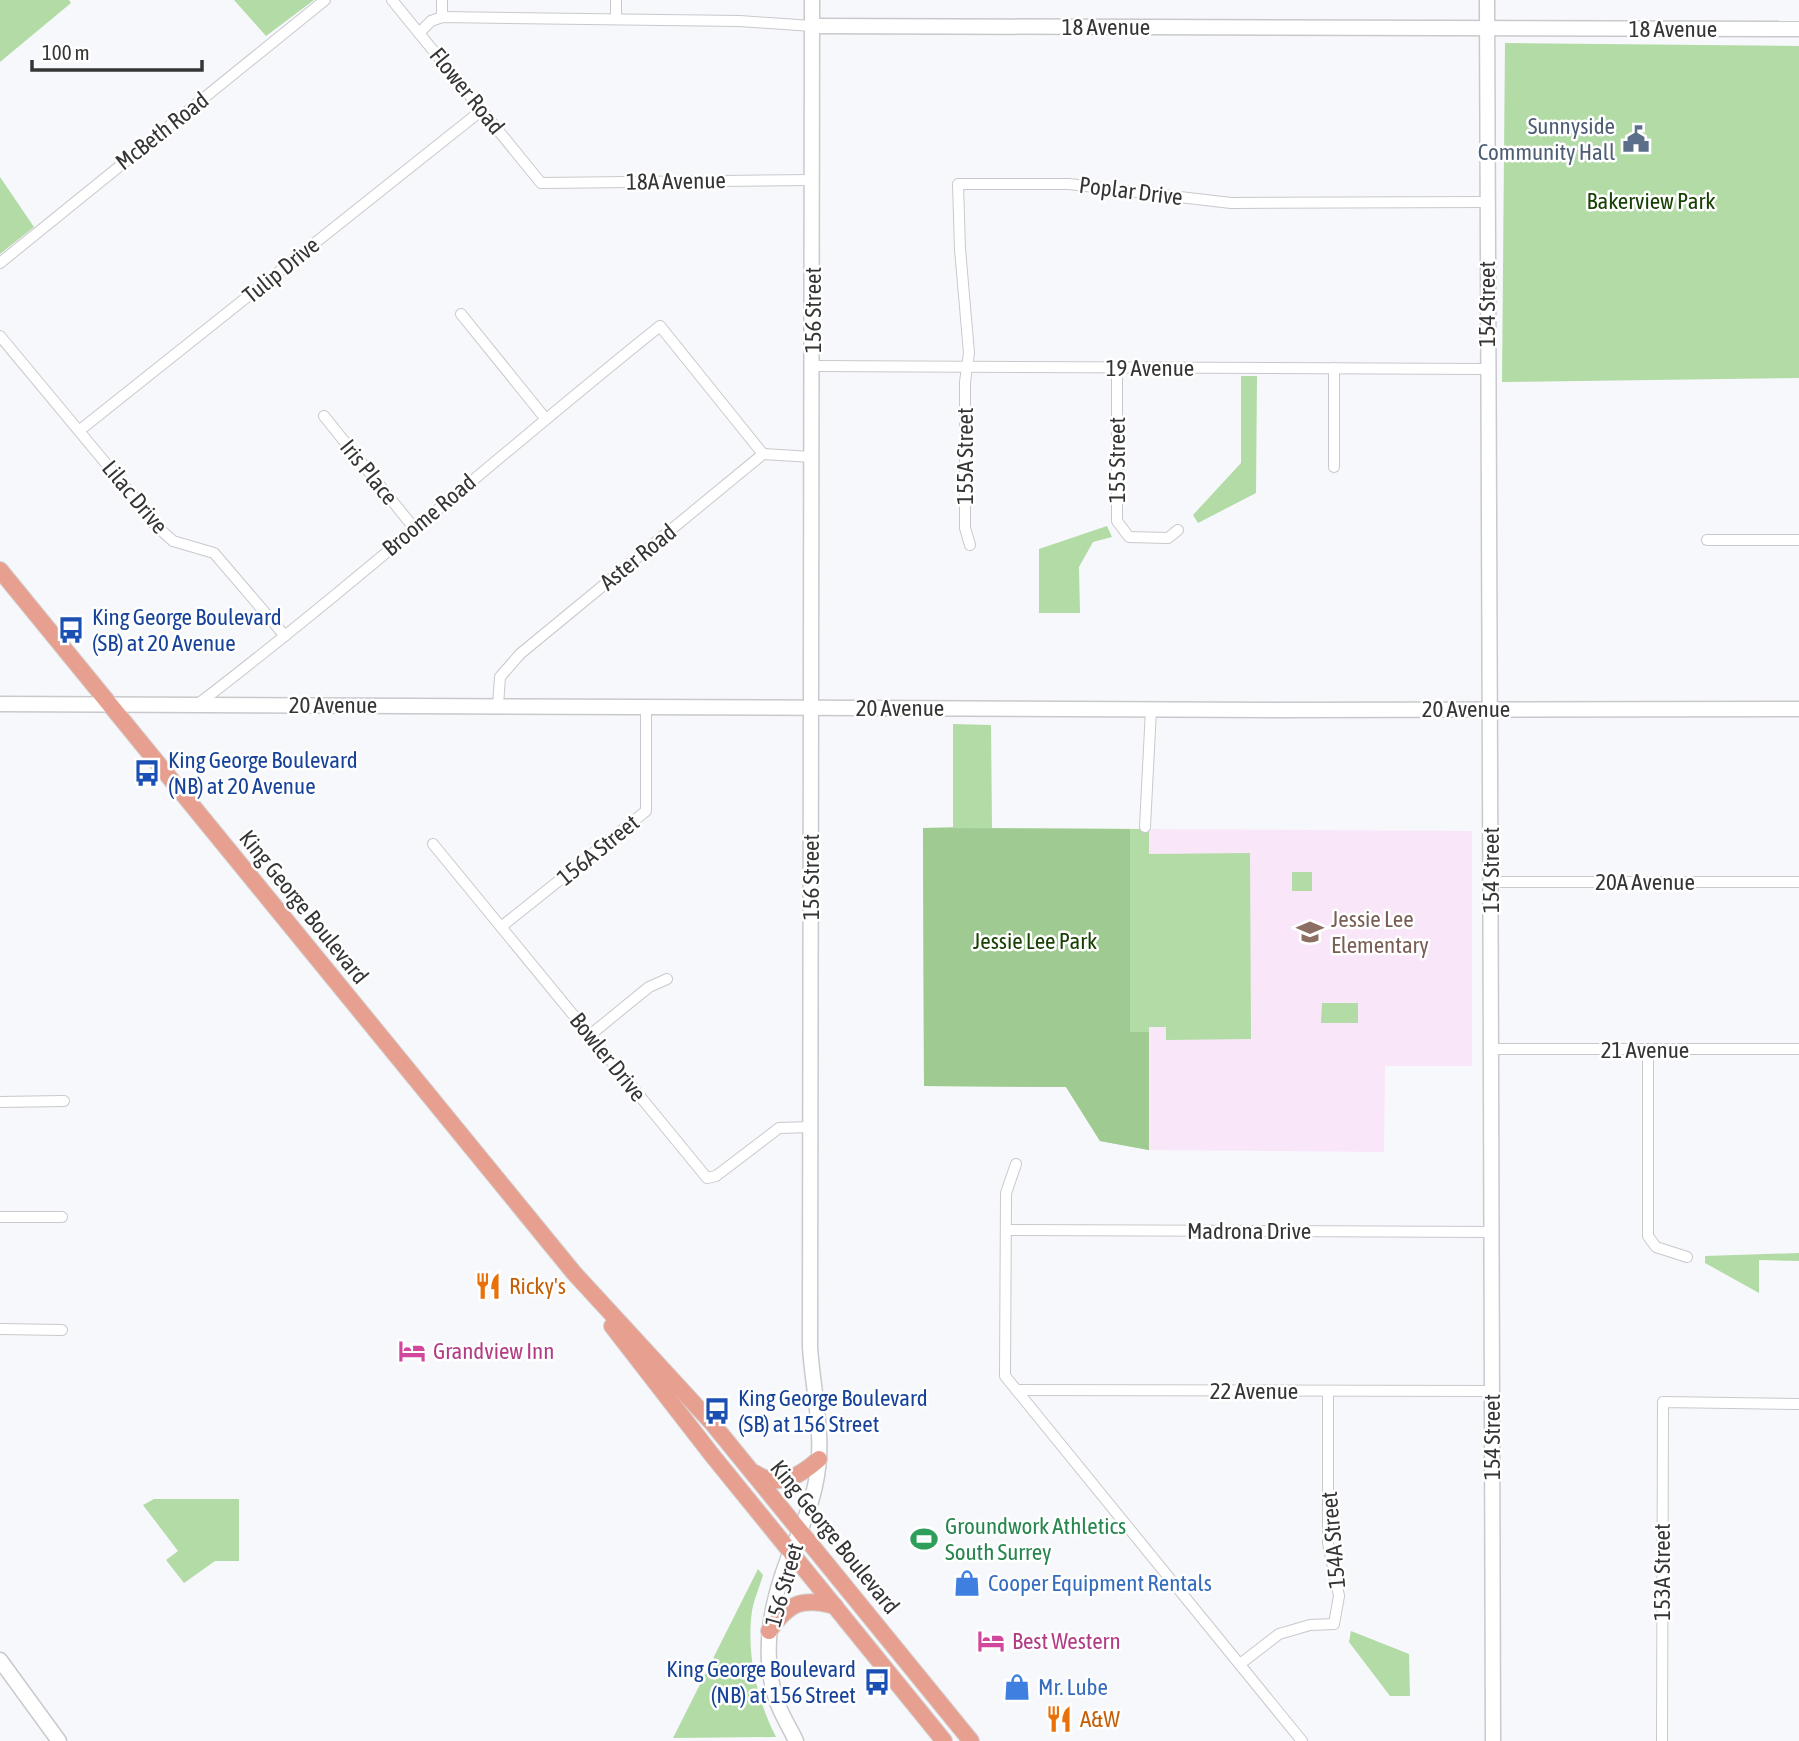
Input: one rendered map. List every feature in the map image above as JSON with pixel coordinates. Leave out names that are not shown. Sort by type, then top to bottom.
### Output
[{"type":"main road","name":"King George Boulevard","points":[[0,570],[574,1273],[699,1439],[944,1741]]},
{"type":"main road","name":"King George Boulevard","points":[[574,1273],[617,1317],[753,1472],[971,1741]]},
{"type":"main road","points":[[753,1472],[772,1481],[790,1479],[805,1472],[819,1459]]},
{"type":"main road","points":[[769,1631],[782,1613],[803,1602],[815,1601],[835,1606]]},
{"type":"main road","points":[[939,1741],[922,1729],[926,1717],[941,1719],[960,1741]]},
{"type":"street","name":"McBeth Road","points":[[0,262],[325,0]]},
{"type":"street","name":"Flower Road","points":[[392,0],[541,183]]},
{"type":"street","points":[[419,33],[432,21],[442,17],[442,0]]},
{"type":"street","points":[[616,0],[616,19]]},
{"type":"street","name":"156 Street","points":[[796,1741],[777,1703],[771,1679],[769,1631],[791,1552],[816,1485],[820,1436],[812,1385],[810,1347],[812,0]]},
{"type":"street","name":"154 Street","points":[[1487,0],[1493,1741]]},
{"type":"street","name":"18 Avenue","points":[[442,17],[740,21],[812,26],[1799,29]]},
{"type":"street","name":"Tulip Drive","points":[[80,430],[482,110]]},
{"type":"street","name":"18A Avenue","points":[[541,183],[812,180]]},
{"type":"street","name":"Poplar Drive","points":[[967,367],[969,354],[960,249],[958,184],[1069,184],[1231,203],[1487,202]]},
{"type":"street","points":[[461,314],[545,418]]},
{"type":"street","name":"Broome Road","points":[[198,705],[660,326],[763,454]]},
{"type":"street","name":"Lilac Drive","points":[[0,336],[80,430],[152,522],[173,541],[214,553],[285,636]]},
{"type":"street","name":"19 Avenue","points":[[813,366],[1488,369]]},
{"type":"street","name":"155A Street","points":[[967,367],[965,528],[970,545]]},
{"type":"street","points":[[1334,368],[1334,467]]},
{"type":"street","name":"155 Street","points":[[1117,369],[1117,521],[1129,537],[1168,538],[1178,530]]},
{"type":"street","name":"Iris Place","points":[[324,416],[414,528]]},
{"type":"street","points":[[763,454],[812,457]]},
{"type":"street","name":"Aster Road","points":[[499,705],[500,677],[520,654],[763,454]]},
{"type":"street","points":[[1707,540],[1799,540]]},
{"type":"street","name":"20 Avenue","points":[[0,705],[1799,709]]},
{"type":"street","name":"156A Street","points":[[501,927],[646,811],[646,706]]},
{"type":"street","points":[[1146,827],[1152,709]]},
{"type":"street","name":"Bowler Drive","points":[[433,844],[707,1178],[716,1176],[779,1128],[810,1127]]},
{"type":"street","name":"20A Avenue","points":[[1492,882],[1799,882]]},
{"type":"street","points":[[590,1035],[649,987],[667,979]]},
{"type":"street","name":"21 Avenue","points":[[1492,1049],[1799,1049]]},
{"type":"street","points":[[1648,1050],[1648,1236],[1656,1247],[1687,1257]]},
{"type":"street","points":[[0,1102],[64,1101]]},
{"type":"street","points":[[1016,1164],[1006,1193],[1005,1376],[1302,1741]]},
{"type":"street","points":[[0,1217],[62,1217]]},
{"type":"street","name":"Madrona Drive","points":[[1006,1230],[1492,1232]]},
{"type":"street","points":[[0,1329],[62,1330]]},
{"type":"street","name":"22 Avenue","points":[[1016,1391],[1492,1391]]},
{"type":"street","name":"154A Street","points":[[1240,1664],[1279,1634],[1310,1626],[1334,1624],[1339,1596],[1328,1543],[1328,1391]]},
{"type":"street","name":"153A Street","points":[[1662,1741],[1662,1402],[1799,1404]]},
{"type":"street","points":[[0,1660],[59,1741]]},
{"type":"shaded area","name":"Jessie Lee Elementary","points":[[1149,829],[1472,831],[1472,1066],[1385,1066],[1384,1152],[1149,1150]]},
{"type":"green space","points":[[0,0],[69,0],[71,3],[0,62]]},
{"type":"green space","points":[[234,0],[314,0],[266,36]]},
{"type":"green space","name":"Bakerview Park","points":[[1505,43],[1799,46],[1799,378],[1502,382]]},
{"type":"green space","points":[[0,177],[34,227],[0,254]]},
{"type":"green space","points":[[1241,376],[1257,376],[1256,493],[1198,523],[1193,515],[1241,463]]},
{"type":"green space","points":[[1107,526],[1112,537],[1093,542],[1079,567],[1080,613],[1039,613],[1039,549]]},
{"type":"green space","name":"Jessie Lee Park","points":[[953,724],[991,725],[992,828],[1149,829],[1149,854],[1250,853],[1251,1039],[1166,1040],[1166,1027],[1149,1027],[1149,1150],[1100,1141],[1066,1087],[924,1086],[923,828],[953,827]]},
{"type":"green space","name":"Jessie Lee Park","points":[[923,828],[1130,829],[1130,1032],[1149,1032],[1149,1150],[1100,1141],[1066,1087],[924,1086]]},
{"type":"green space","points":[[1292,872],[1312,872],[1312,891],[1292,891]]},
{"type":"green space","points":[[1322,1003],[1358,1003],[1358,1023],[1321,1023]]},
{"type":"green space","points":[[1799,1253],[1799,1261],[1759,1260],[1759,1293],[1705,1263],[1705,1256]]},
{"type":"green space","points":[[154,1499],[239,1499],[239,1561],[215,1561],[184,1583],[166,1560],[178,1551],[143,1505]]},
{"type":"green space","points":[[758,1569],[763,1575],[752,1611],[752,1660],[758,1692],[776,1737],[673,1738]]},
{"type":"green space","points":[[1351,1631],[1409,1654],[1410,1696],[1390,1696],[1349,1642]]},
{"type":"place","name":"Sunnyside Community Hall","points":[[1636,139]]},
{"type":"place","name":"King George Boulevard (SB) at 20 Avenue","points":[[71,630]]},
{"type":"place","name":"King George Boulevard (NB) at 20 Avenue","points":[[147,773]]},
{"type":"place","name":"Jessie Lee Elementary","points":[[1310,932]]},
{"type":"place","name":"Ricky's","points":[[488,1286]]},
{"type":"place","name":"Grandview Inn","points":[[412,1351]]},
{"type":"place","name":"King George Boulevard (SB) at 156 Street","points":[[717,1411]]},
{"type":"place","name":"Groundwork Athletics South Surrey","points":[[924,1539]]},
{"type":"place","name":"Cooper Equipment Rentals","points":[[967,1583]]},
{"type":"place","name":"Best Western","points":[[991,1641]]},
{"type":"place","name":"King George Boulevard (NB) at 156 Street","points":[[877,1682]]},
{"type":"place","name":"Mr. Lube","points":[[1017,1687]]},
{"type":"place","name":"A&W","points":[[1059,1719]]}]
